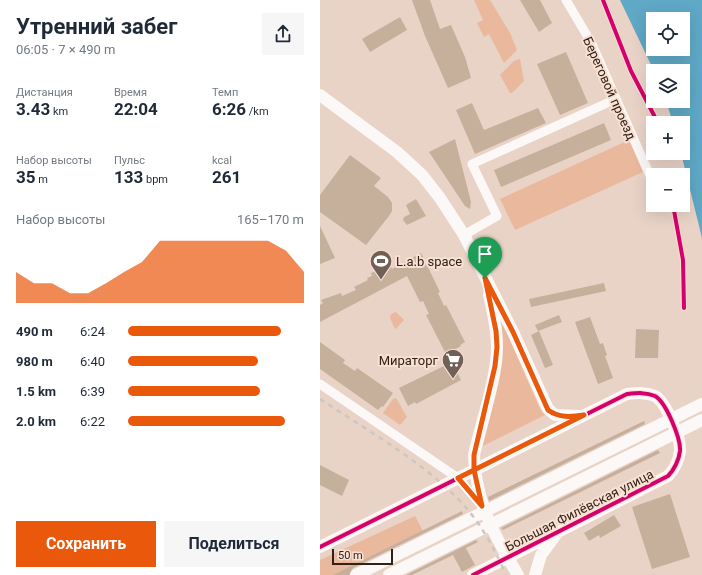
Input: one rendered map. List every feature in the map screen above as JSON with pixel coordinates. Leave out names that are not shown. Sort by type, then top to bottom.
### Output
[{"type":"street","name":"Береговой проезд","points":[[566,0],[592,44],[646,169]]},
{"type":"street","points":[[320,95],[397,152],[422,175],[440,198],[464,235],[513,332],[548,410],[555,415],[567,417],[584,415]]},
{"type":"street","points":[[464,235],[497,216],[472,164],[616,99]]},
{"type":"street","points":[[485,278],[496,331],[497,347],[495,366],[474,455],[474,470],[487,507],[508,558],[518,575]]},
{"type":"street","points":[[320,384],[458,478],[487,507]]},
{"type":"street","name":"Большая Филёвская улица","points":[[320,547],[628,394],[640,392],[656,397],[665,407],[678,437],[680,451],[674,471],[668,476],[473,575]]},
{"type":"street","points":[[356,575],[466,520],[487,507],[702,404]]},
{"type":"street","points":[[389,575],[702,420]]},
{"type":"street","points":[[535,575],[536,568],[545,548],[560,531]]},
{"type":"shaded area","points":[[474,0],[490,0],[510,33],[517,50],[504,63],[489,34],[484,37],[477,23],[483,20]]},
{"type":"shaded area","points":[[520,59],[524,81],[512,93],[510,93],[500,75],[514,61]]},
{"type":"shaded area","points":[[629,140],[643,172],[515,230],[500,199]]},
{"type":"shaded area","points":[[396,312],[404,320],[396,329],[390,318],[391,314]]},
{"type":"shaded area","points":[[501,319],[540,409],[545,415],[483,446],[500,367],[502,335]]},
{"type":"shaded area","points":[[396,398],[407,417],[400,425],[383,413],[393,399]]},
{"type":"shaded area","points":[[415,516],[423,531],[334,575],[320,575],[320,560]]},
{"type":"water","points":[[620,0],[702,0],[702,238],[690,189],[690,168],[685,168],[683,160],[690,160],[690,116],[671,116],[668,108],[690,108],[690,64],[651,64],[647,56],[690,56],[690,12],[646,12],[646,54]]},
{"type":"building","points":[[412,0],[430,0],[440,29],[451,25],[465,57],[471,78],[448,88],[425,36]]},
{"type":"building","points":[[520,0],[540,0],[552,23],[539,32]]},
{"type":"building","points":[[400,17],[407,30],[370,52],[362,39]]},
{"type":"building","points":[[566,52],[588,103],[560,115],[537,64]]},
{"type":"building","points":[[472,103],[484,130],[538,108],[546,123],[475,154],[456,110]]},
{"type":"building","points":[[604,123],[611,140],[501,187],[494,170]]},
{"type":"building","points":[[455,139],[471,202],[470,209],[465,206],[429,152]]},
{"type":"building","points":[[350,155],[381,178],[374,186],[388,197],[392,203],[392,211],[389,216],[366,245],[320,212],[320,195]]},
{"type":"building","points":[[416,199],[426,216],[407,225],[403,220],[404,217],[410,214],[406,205]]},
{"type":"building","points":[[320,226],[335,258],[320,264]]},
{"type":"building","points":[[421,253],[440,292],[438,293],[444,306],[446,305],[465,342],[460,345],[461,346],[446,354],[426,315],[429,314],[423,301],[420,302],[407,276],[320,322],[320,305],[323,303],[321,300],[341,293],[342,296],[356,290],[354,287],[368,280],[367,278],[372,276],[371,273],[390,265],[392,269]]},
{"type":"building","points":[[604,283],[606,291],[531,307],[529,299]]},
{"type":"building","points":[[559,315],[562,322],[538,331],[535,325]]},
{"type":"building","points":[[590,317],[600,344],[603,343],[607,355],[605,356],[613,378],[598,384],[575,322]]},
{"type":"building","points":[[636,329],[659,330],[658,358],[635,358]]},
{"type":"building","points":[[539,331],[553,365],[545,368],[531,335]]},
{"type":"building","points":[[320,342],[345,360],[343,363],[355,371],[357,368],[393,393],[383,407],[382,406],[378,410],[320,369]]},
{"type":"building","points":[[452,362],[461,380],[416,404],[415,402],[408,406],[399,388]]},
{"type":"building","points":[[644,421],[645,424],[489,501],[488,497]]},
{"type":"building","points":[[658,450],[660,453],[503,530],[501,528]]},
{"type":"building","points":[[320,465],[349,480],[342,496],[320,485]]},
{"type":"building","points":[[670,494],[690,557],[652,569],[632,507]]},
{"type":"building","points":[[462,511],[463,514],[353,568],[349,575],[333,575]]},
{"type":"building","points":[[614,515],[621,526],[600,538],[599,535],[589,541],[584,533]]},
{"type":"building","points":[[476,540],[478,542],[466,548],[475,565],[462,572],[453,555],[412,575],[406,575]]},
{"type":"railway","points":[[320,399],[418,464],[453,494],[468,510],[479,525],[494,549],[506,575]]},
{"type":"cycle path","points":[[603,0],[631,71],[654,116]]},
{"type":"cycle path","points":[[674,212],[683,260],[684,308]]},
{"type":"cycle path","points":[[320,547],[627,394],[638,393],[655,396],[664,405],[672,421],[680,445],[677,461],[668,476],[473,575]]},
{"type":"place","name":"L.a.b space","points":[[381,280]]},
{"type":"place","name":"Мираторг","points":[[453,380]]},
{"type":"route","points":[[485,278],[496,331],[497,347],[495,366],[474,455],[474,470],[458,478],[482,506],[474,470],[584,415],[567,417],[555,415],[548,410],[513,332],[485,278]]}]
